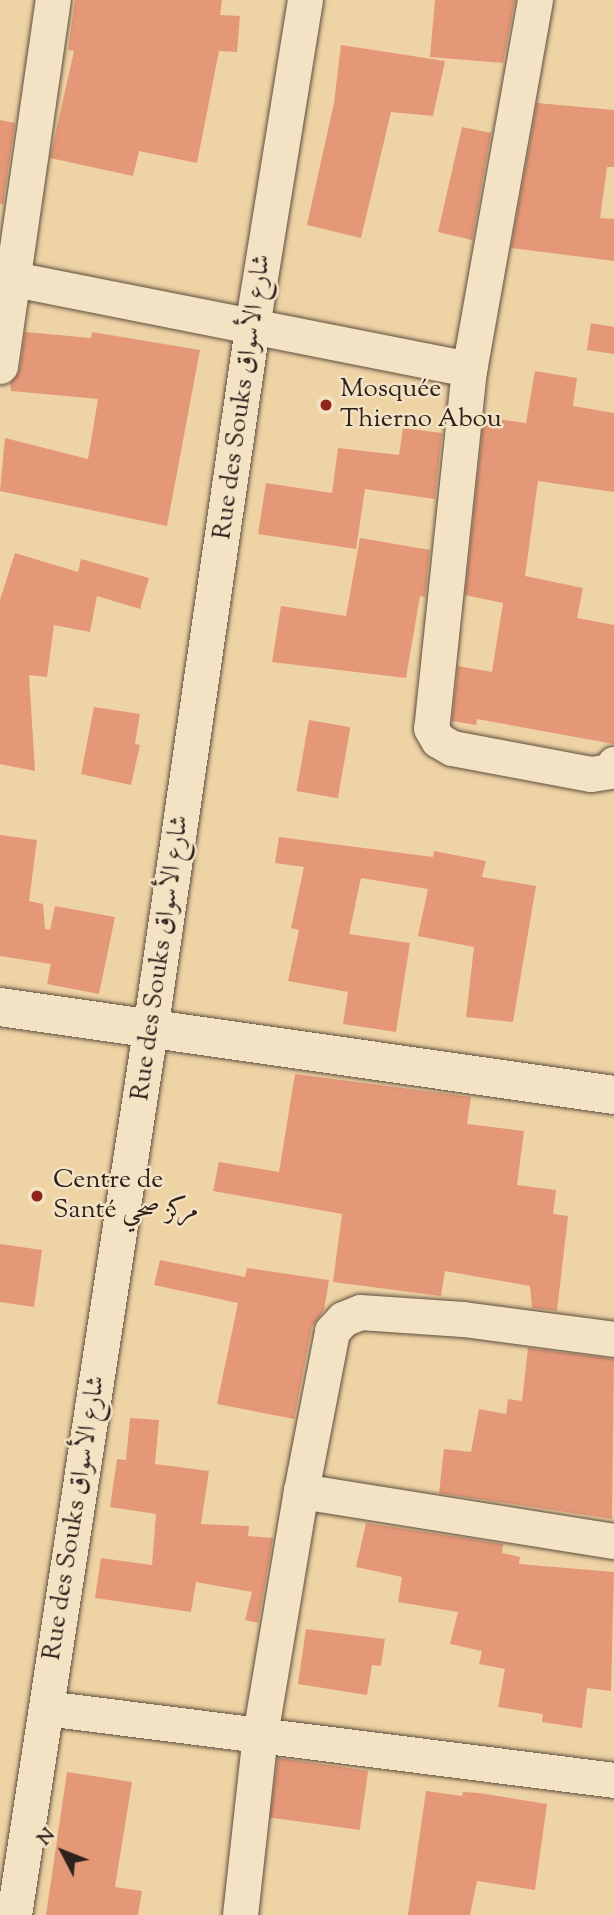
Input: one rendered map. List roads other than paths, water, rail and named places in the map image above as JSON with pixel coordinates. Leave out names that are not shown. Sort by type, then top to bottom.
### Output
[{"type":"street","points":[[0,366],[53,0]]},
{"type":"street","name":"Rue des Souks شارع الأسواق","points":[[14,1915],[150,1030],[252,327],[305,0]]},
{"type":"street","points":[[535,0],[469,369],[431,728],[438,740],[452,748],[591,774],[609,771],[614,764]]},
{"type":"street","points":[[14,279],[469,369]]},
{"type":"street","points":[[0,1007],[614,1095]]},
{"type":"street","points":[[240,1915],[260,1735],[301,1491],[332,1331],[343,1318],[360,1312],[463,1319],[614,1339]]},
{"type":"street","points":[[301,1491],[614,1541]]},
{"type":"street","points":[[46,1708],[614,1780]]},
{"type":"place","name":"Mosquée Thierno Abou","points":[[326,405]]},
{"type":"place","name":"Centre de Santé مركز صحي","points":[[37,1196]]}]
